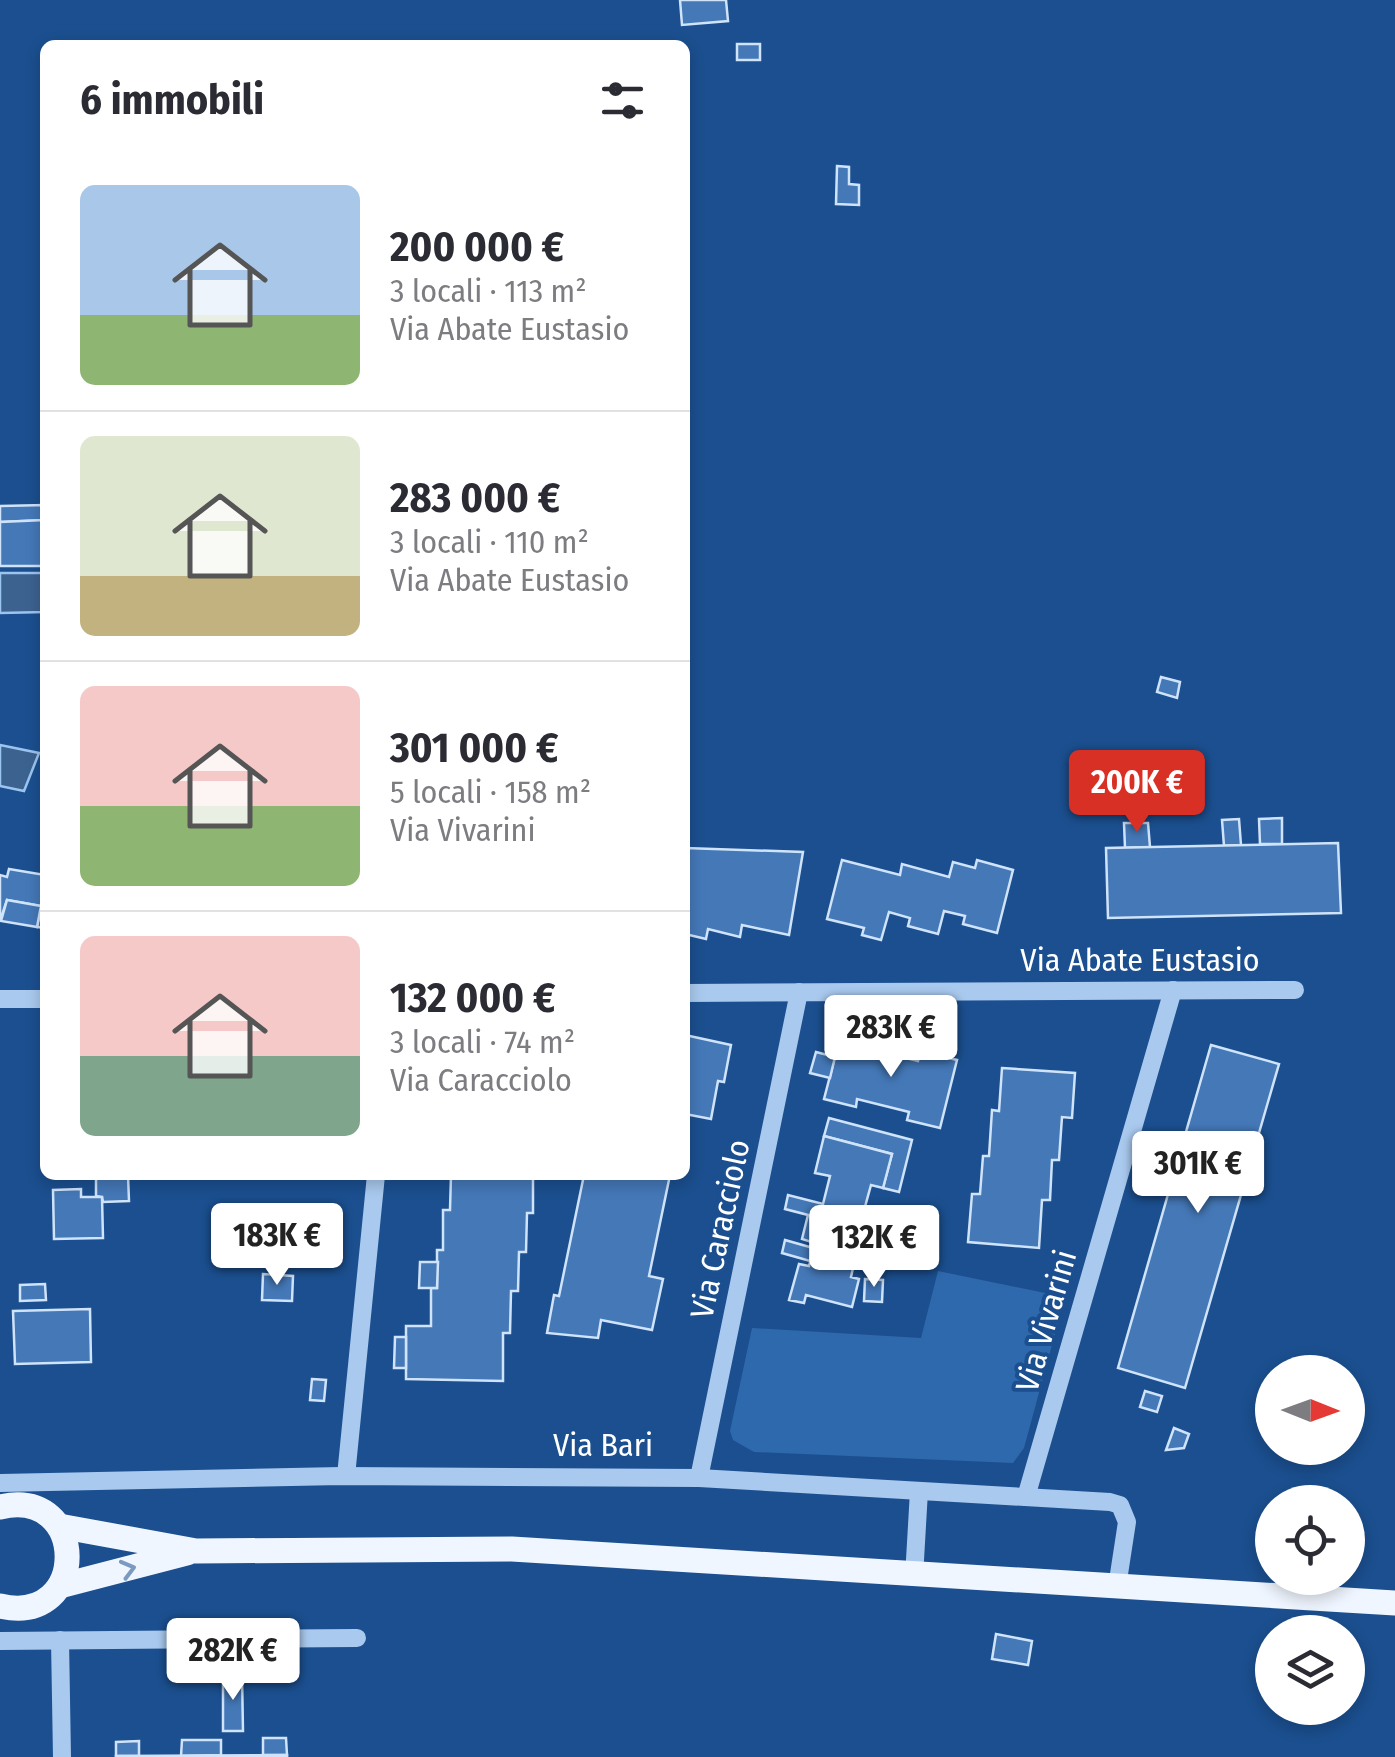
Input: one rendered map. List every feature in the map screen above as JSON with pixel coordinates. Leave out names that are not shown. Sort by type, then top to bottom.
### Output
[{"type":"main road","name":"Via Bari","points":[[7,1494],[59,1526],[196,1551],[512,1549],[914,1577],[1395,1603]]},
{"type":"main road","points":[[59,1526],[69,1556],[60,1586]]},
{"type":"main road","name":"Via Bari","points":[[9,1608],[34,1606],[60,1586],[196,1551]]},
{"type":"street","name":"Via Vivarini","points":[[1026,1497],[1174,990]]},
{"type":"street","name":"Via Abate Eustasio","points":[[690,993],[1295,990]]},
{"type":"street","name":"Via Caracciolo","points":[[699,1478],[799,992]]},
{"type":"street","points":[[0,999],[40,998]]},
{"type":"street","points":[[346,1476],[376,1180]]},
{"type":"street","name":"Via Bari","points":[[7,1494],[346,1476],[699,1478],[1026,1497],[1120,1505],[1127,1522],[1117,1587]]},
{"type":"street","points":[[914,1577],[919,1491]]},
{"type":"street","points":[[9,1608],[8,1641],[357,1638]]},
{"type":"street","points":[[60,1640],[62,1757]]},
{"type":"shaded area","points":[[0,573],[40,573],[40,612],[0,613]]},
{"type":"shaded area","points":[[0,745],[39,753],[24,791],[0,786]]},
{"type":"shaded area","points":[[938,1271],[1065,1297],[1024,1448],[1013,1463],[754,1452],[733,1440],[730,1431],[752,1328],[921,1338]]},
{"type":"building","points":[[680,0],[726,0],[728,21],[682,25]]},
{"type":"building","points":[[737,44],[760,44],[760,60],[737,60]]},
{"type":"building","points":[[837,166],[849,167],[849,184],[859,185],[859,205],[836,204]]},
{"type":"building","points":[[40,505],[40,520],[0,522],[0,506]]},
{"type":"building","points":[[40,520],[40,566],[0,566],[0,522]]},
{"type":"building","points":[[1161,677],[1180,682],[1177,698],[1157,692]]},
{"type":"building","points":[[1282,818],[1282,844],[1260,844],[1259,819]]},
{"type":"building","points":[[1239,819],[1241,845],[1224,846],[1222,820]]},
{"type":"building","points":[[1124,823],[1148,823],[1150,847],[1125,848]]},
{"type":"building","points":[[1338,843],[1341,913],[1108,918],[1106,848]]},
{"type":"building","points":[[690,848],[803,852],[789,935],[742,925],[740,937],[708,929],[706,939],[690,935]]},
{"type":"building","points":[[842,860],[900,875],[902,864],[949,877],[953,862],[975,868],[977,860],[1013,870],[997,933],[963,924],[965,916],[944,911],[938,934],[908,926],[910,918],[889,912],[881,940],[862,935],[864,928],[827,919]]},
{"type":"building","points":[[9,869],[40,874],[40,906],[7,900],[0,921],[0,875],[7,877]]},
{"type":"building","points":[[7,900],[40,906],[37,927],[1,921]]},
{"type":"building","points":[[841,1034],[880,1043],[878,1051],[918,1061],[921,1051],[957,1060],[940,1128],[907,1120],[909,1112],[857,1099],[856,1107],[824,1099]]},
{"type":"building","points":[[690,1036],[731,1045],[724,1082],[718,1081],[711,1119],[690,1115]]},
{"type":"building","points":[[1211,1045],[1279,1064],[1185,1388],[1118,1368]]},
{"type":"building","points":[[816,1052],[835,1057],[830,1078],[810,1073]]},
{"type":"building","points":[[1002,1068],[1075,1073],[1072,1118],[1062,1117],[1059,1160],[1052,1160],[1050,1200],[1042,1200],[1039,1248],[968,1242],[972,1194],[980,1194],[983,1156],[989,1156],[992,1110],[999,1111]]},
{"type":"building","points":[[829,1118],[912,1140],[899,1192],[883,1188],[892,1154],[824,1136]]},
{"type":"building","points":[[824,1136],[892,1154],[883,1188],[871,1185],[860,1225],[873,1229],[865,1257],[856,1255],[851,1277],[859,1279],[852,1307],[806,1295],[804,1303],[789,1300],[799,1264],[809,1266],[815,1243],[802,1239],[808,1215],[785,1209],[788,1195],[823,1204],[830,1176],[815,1173]]},
{"type":"building","points":[[96,1180],[128,1180],[129,1201],[103,1202],[102,1197],[96,1196]]},
{"type":"building","points":[[451,1180],[533,1180],[533,1213],[527,1213],[526,1252],[519,1252],[518,1291],[511,1291],[510,1333],[503,1333],[503,1381],[406,1379],[406,1326],[431,1326],[437,1250],[443,1250],[443,1210],[450,1210]]},
{"type":"building","points":[[583,1180],[669,1180],[649,1276],[663,1279],[652,1330],[601,1320],[598,1338],[547,1333],[554,1295],[559,1296]]},
{"type":"building","points":[[81,1189],[81,1197],[102,1197],[103,1238],[54,1239],[53,1190]]},
{"type":"building","points":[[785,1240],[813,1248],[810,1261],[782,1253]]},
{"type":"building","points":[[420,1262],[438,1262],[437,1288],[419,1288]]},
{"type":"building","points":[[263,1274],[293,1276],[292,1301],[262,1300]]},
{"type":"building","points":[[865,1279],[883,1280],[882,1302],[864,1301]]},
{"type":"building","points":[[45,1284],[46,1300],[20,1301],[20,1285]]},
{"type":"building","points":[[90,1309],[91,1362],[15,1364],[13,1311]]},
{"type":"building","points":[[395,1337],[406,1337],[406,1368],[394,1368]]},
{"type":"building","points":[[312,1379],[326,1380],[324,1401],[310,1400]]},
{"type":"building","points":[[1145,1391],[1162,1396],[1157,1412],[1140,1407]]},
{"type":"building","points":[[1174,1428],[1189,1434],[1184,1448],[1166,1450]]},
{"type":"building","points":[[996,1634],[1032,1641],[1028,1665],[992,1659]]},
{"type":"building","points":[[223,1675],[242,1675],[243,1731],[223,1731]]},
{"type":"building","points":[[263,1738],[286,1738],[287,1755],[263,1755]]},
{"type":"building","points":[[182,1740],[221,1740],[221,1755],[181,1756]]},
{"type":"building","points":[[139,1741],[139,1756],[116,1756],[116,1742]]},
{"type":"building","points":[[116,1756],[287,1757],[116,1757]]}]
